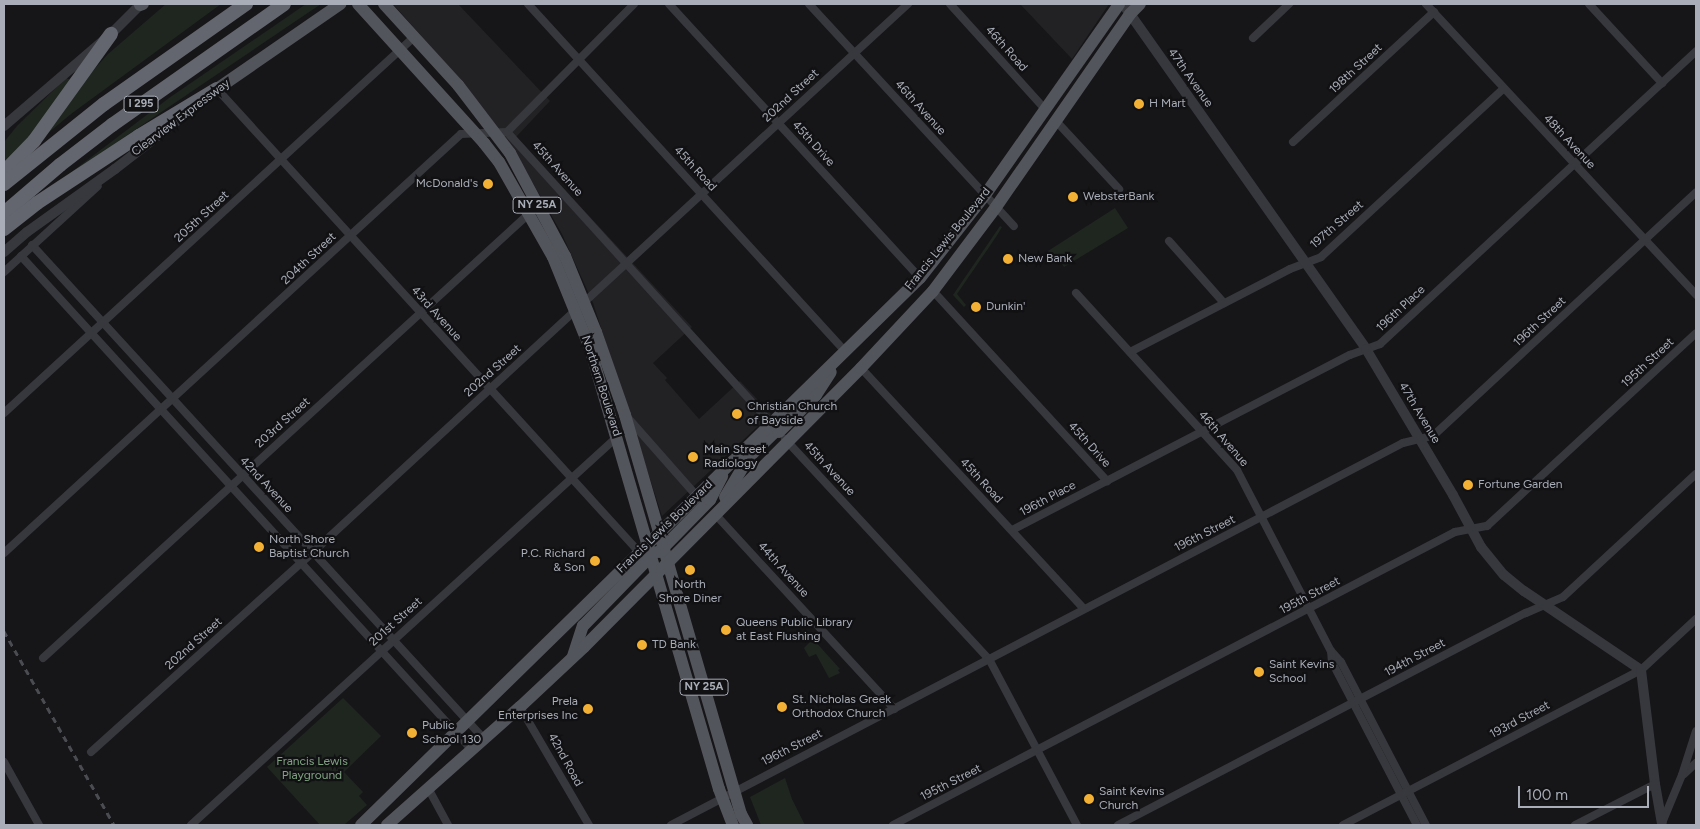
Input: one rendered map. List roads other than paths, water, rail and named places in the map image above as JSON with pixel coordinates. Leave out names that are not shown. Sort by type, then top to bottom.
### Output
[{"type":"highway","name":"I 295","points":[[4,184],[104,104],[246,4]]},
{"type":"highway","name":"I 295","points":[[4,213],[60,164],[112,125],[284,4]]},
{"type":"highway","points":[[4,172],[34,141],[111,34]]},
{"type":"highway","points":[[4,229],[37,203],[139,136],[217,90]]},
{"type":"main road","name":"Clearview Expressway","points":[[217,90],[340,4]]},
{"type":"main road","name":"Northern Boulevard","points":[[358,4],[476,134],[499,162],[565,256],[617,437],[646,551],[656,570],[720,793],[734,825]]},
{"type":"main road","name":"Northern Boulevard","points":[[384,4],[501,133],[552,257],[580,307],[625,415],[735,791],[747,825]]},
{"type":"main road","name":"Francis Lewis Boulevard","points":[[387,825],[520,707],[572,658],[656,570],[715,514],[779,431],[845,351],[920,278],[985,195],[1119,4]]},
{"type":"main road","name":"Francis Lewis Boulevard","points":[[360,825],[661,538],[696,495],[725,469],[779,431],[861,368],[933,291],[996,208],[1056,121],[1126,9],[1140,4]]},
{"type":"main road","points":[[656,570],[661,538],[710,500],[725,469]]},
{"type":"main road","points":[[572,658],[583,626],[646,551]]},
{"type":"street","points":[[4,126],[111,34],[141,4]]},
{"type":"street","name":"45th Road","points":[[528,4],[845,351]]},
{"type":"street","points":[[501,133],[580,60],[634,4]]},
{"type":"street","name":"45th Drive","points":[[669,4],[920,278]]},
{"type":"street","name":"46th Avenue","points":[[809,4],[1014,226]]},
{"type":"street","name":"202nd Street","points":[[92,752],[490,390],[908,4]]},
{"type":"street","name":"46th Road","points":[[950,4],[1045,109]]},
{"type":"street","points":[[1253,38],[1289,4]]},
{"type":"street","name":"48th Avenue","points":[[1426,4],[1696,296]]},
{"type":"street","points":[[1589,4],[1662,83]]},
{"type":"street","name":"47th Avenue","points":[[1126,9],[1366,349],[1453,494],[1481,547],[1504,575],[1641,670]]},
{"type":"street","name":"198th Street","points":[[1293,142],[1434,12]]},
{"type":"street","name":"205th Street","points":[[4,413],[414,37]]},
{"type":"street","name":"196th Place","points":[[1012,530],[1350,355],[1380,344],[1696,51]]},
{"type":"street","name":"197th Street","points":[[1130,352],[1290,269],[1321,257],[1504,88]]},
{"type":"street","name":"43rd Avenue","points":[[217,90],[570,478],[646,551]]},
{"type":"street","name":"Clearview Expressway","points":[[4,272],[32,245],[68,215],[115,169],[217,90]]},
{"type":"street","points":[[1056,121],[1119,189]]},
{"type":"street","name":"204th Street","points":[[4,553],[461,134],[501,133]]},
{"type":"street","name":"45th Avenue","points":[[501,133],[626,263],[989,659],[1077,825]]},
{"type":"street","points":[[4,252],[26,232],[115,169]]},
{"type":"street","name":"196th Street","points":[[672,825],[720,793],[735,791],[1403,443],[1434,435],[1696,192]]},
{"type":"street","name":"203rd Street","points":[[43,658],[533,210]]},
{"type":"street","points":[[1169,241],[1224,303]]},
{"type":"street","name":"42nd Avenue","points":[[32,245],[484,739]]},
{"type":"street","name":"42nd Avenue","points":[[21,256],[472,750]]},
{"type":"street","name":"45th Drive","points":[[933,291],[1107,481]]},
{"type":"street","name":"46th Avenue","points":[[1076,293],[1237,470],[1311,609],[1331,651],[1332,662],[1409,791],[1426,825]]},
{"type":"street","name":"195th Street","points":[[893,825],[1311,609],[1454,532],[1487,526],[1696,333]]},
{"type":"street","name":"45th Road","points":[[861,368],[1084,609]]},
{"type":"street","points":[[625,415],[696,495]]},
{"type":"street","name":"201st Street","points":[[191,825],[617,437]]},
{"type":"street","name":"194th Street","points":[[1118,825],[1526,613],[1563,597],[1696,474]]},
{"type":"street","name":"44th Avenue","points":[[715,514],[894,709]]},
{"type":"street","name":"193rd Street","points":[[1343,825],[1641,670],[1693,624],[1696,619]]},
{"type":"street","points":[[1641,670],[1655,784],[1662,824]]},
{"type":"street","name":"46th Avenue","points":[[1357,701],[1417,825]]},
{"type":"street","name":"42nd Road","points":[[520,707],[589,825]]},
{"type":"street","points":[[1662,824],[1682,775],[1696,731]]},
{"type":"street","points":[[4,762],[39,825]]},
{"type":"street","points":[[1682,775],[1696,763]]},
{"type":"street","points":[[1575,825],[1655,784]]},
{"type":"street","points":[[428,788],[448,825]]},
{"type":"railway","points":[[4,631],[114,825]]},
{"type":"place","name":"H Mart","points":[[1139,104]]},
{"type":"place","name":"McDonald's","points":[[488,184]]},
{"type":"place","name":"WebsterBank","points":[[1073,197]]},
{"type":"place","name":"New Bank","points":[[1008,259]]},
{"type":"place","name":"Dunkin'","points":[[976,307]]},
{"type":"place","name":"Christian Church of Bayside","points":[[737,414]]},
{"type":"place","name":"Main Street Radiology","points":[[693,457]]},
{"type":"place","name":"Fortune Garden","points":[[1468,485]]},
{"type":"place","name":"North Shore Baptist Church","points":[[259,547]]},
{"type":"place","name":"P.C. Richard & Son","points":[[595,561]]},
{"type":"place","name":"North Shore Diner","points":[[690,570]]},
{"type":"place","name":"Queens Public Library at East Flushing","points":[[726,630]]},
{"type":"place","name":"TD Bank","points":[[642,645]]},
{"type":"place","name":"Saint Kevins School","points":[[1259,672]]},
{"type":"place","name":"St. Nicholas Greek Orthodox Church","points":[[782,707]]},
{"type":"place","name":"Prela Enterprises Inc","points":[[588,709]]},
{"type":"place","name":"Public School 130","points":[[412,733]]},
{"type":"place","name":"Saint Kevins Church","points":[[1089,799]]},
{"type":"park label","name":"Francis Lewis Playground","points":[[312,769]]}]
